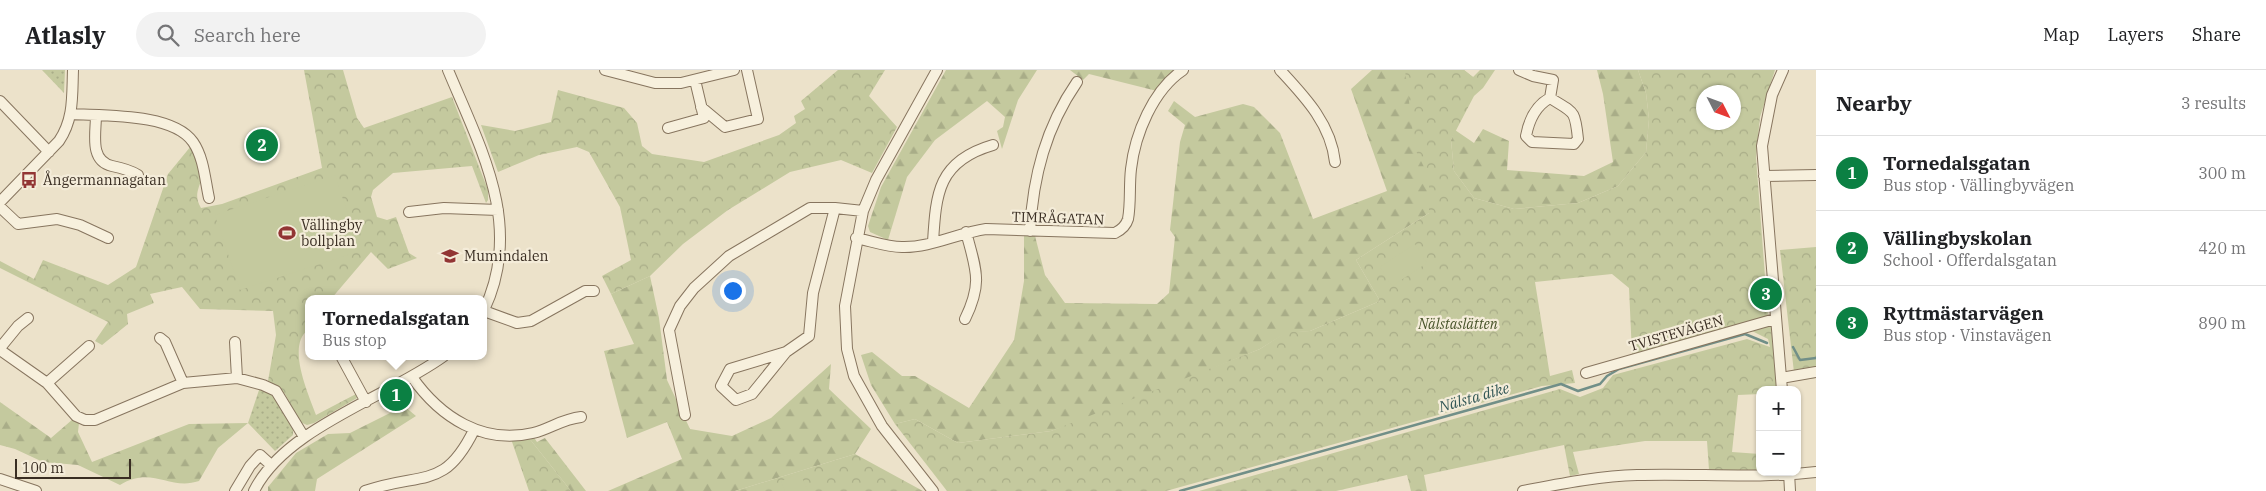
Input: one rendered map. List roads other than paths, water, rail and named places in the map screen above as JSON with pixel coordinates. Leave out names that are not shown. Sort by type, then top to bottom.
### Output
[{"type":"street","points":[[0,202],[49,152],[66,131],[72,114],[73,70]]},
{"type":"street","points":[[448,70],[492,180],[498,210],[501,230],[500,257],[493,290],[487,303]]},
{"type":"street","points":[[605,70],[655,83],[681,83],[734,70]]},
{"type":"street","points":[[701,107],[725,127],[758,119],[747,70]]},
{"type":"street","points":[[933,491],[882,426],[854,376],[847,349],[844,306],[856,238],[863,211],[880,172],[937,70]]},
{"type":"street","name":"TIMRÅGATAN","points":[[856,238],[901,248],[919,246],[966,232],[986,229],[1098,234],[1115,233],[1122,229],[1128,220],[1131,168],[1141,127],[1164,87],[1183,70]]},
{"type":"street","points":[[1280,70],[1311,103],[1320,118],[1334,152],[1335,162]]},
{"type":"street","points":[[1519,70],[1553,80],[1550,98]]},
{"type":"street","points":[[1782,386],[1764,176],[1763,132],[1772,95],[1783,70]]},
{"type":"street","points":[[668,128],[704,118],[695,80]]},
{"type":"street","points":[[1030,230],[1032,197],[1049,132],[1062,104],[1077,82]]},
{"type":"street","points":[[1550,98],[1572,111],[1576,117],[1578,139],[1574,144],[1532,142],[1526,136],[1535,110],[1542,102],[1550,98]]},
{"type":"street","points":[[0,101],[49,152]]},
{"type":"street","points":[[72,114],[138,117],[178,128],[188,136],[196,148],[202,165],[209,198]]},
{"type":"street","points":[[96,115],[96,155],[100,161],[131,170],[138,176]]},
{"type":"street","points":[[933,242],[936,204],[940,185],[955,166],[978,149],[992,145]]},
{"type":"street","points":[[1764,176],[1816,175]]},
{"type":"street","points":[[0,207],[18,224],[57,219],[80,225],[108,238]]},
{"type":"street","points":[[409,212],[444,208],[498,210]]},
{"type":"street","points":[[685,414],[669,330],[680,306],[694,288],[729,256],[810,208],[863,211]]},
{"type":"street","points":[[786,352],[730,369],[721,386],[736,400],[752,394],[786,352],[809,336],[813,293],[835,208]]},
{"type":"street","points":[[965,319],[975,300],[978,280],[966,232]]},
{"type":"street","points":[[487,311],[517,323],[531,321],[585,290],[594,291]]},
{"type":"street","points":[[28,318],[18,326],[0,349],[47,383],[76,416],[84,420],[95,420],[183,383],[237,378],[263,385],[276,391],[304,437]]},
{"type":"street","name":"TVISTEVÄGEN","points":[[1586,373],[1775,319]]},
{"type":"street","points":[[160,338],[165,342],[183,383]]},
{"type":"street","points":[[235,342],[237,378]]},
{"type":"street","points":[[47,383],[89,346]]},
{"type":"street","points":[[343,360],[366,402]]},
{"type":"street","points":[[254,491],[271,465],[304,437],[412,377],[438,360]]},
{"type":"street","points":[[1781,378],[1816,372]]},
{"type":"street","points":[[412,377],[434,404],[462,424],[474,430],[513,436],[535,432],[565,419],[581,416]]},
{"type":"street","points":[[366,490],[384,484],[421,484],[436,481],[450,472],[468,444],[474,430]]},
{"type":"street","points":[[235,491],[250,466],[260,455],[271,465]]},
{"type":"street","points":[[1801,473],[1816,472]]},
{"type":"street","points":[[1523,491],[1577,481],[1635,475],[1756,474]]},
{"type":"street","points":[[1789,476],[1790,491]]},
{"type":"street","points":[[0,479],[23,489],[36,491]]},
{"type":"waterway","name":"Nälsta dike","points":[[1180,491],[1561,384],[1578,391],[1600,384],[1607,376],[1619,369],[1745,334],[1767,343]]},
{"type":"waterway","points":[[1793,347],[1800,360],[1816,358]]},
{"type":"place","name":"Vällingbyskolan","points":[[262,145]]},
{"type":"place","name":"Ångermannagatan","points":[[29,180]]},
{"type":"place","name":"Vällingby bollplan","points":[[287,233]]},
{"type":"place","name":"Mumindalen","points":[[450,256]]},
{"type":"place","name":"Ryttmästarvägen","points":[[1766,294]]},
{"type":"place","name":"Tornedalsgatan","points":[[396,395]]},
{"type":"park label","name":"Nälstaslätten","points":[[1458,324]]}]
